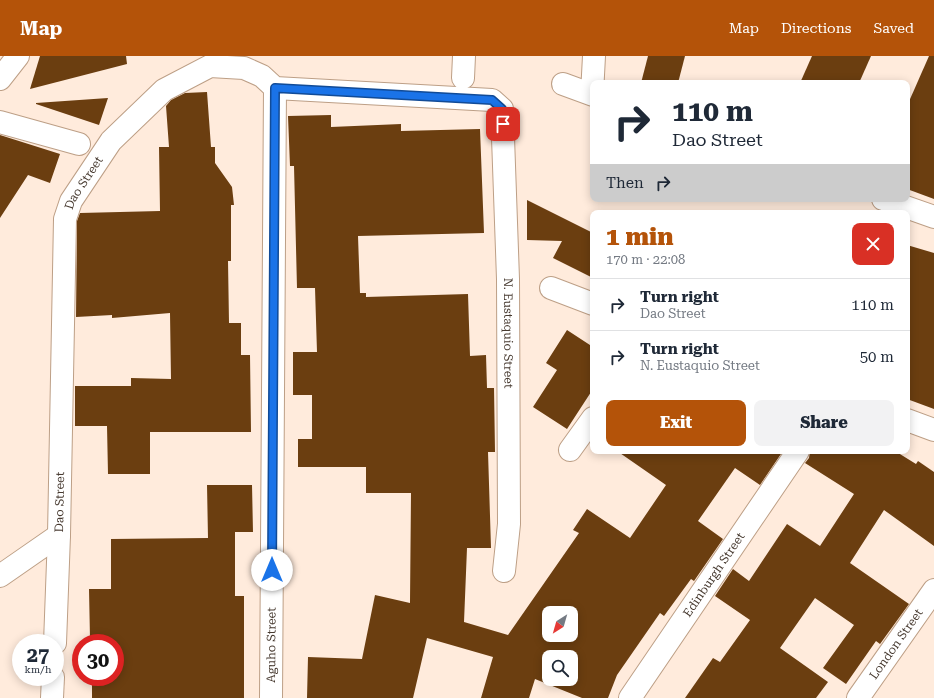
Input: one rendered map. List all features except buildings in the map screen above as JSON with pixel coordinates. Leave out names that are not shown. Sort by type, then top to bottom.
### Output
[{"type":"street","points":[[0,79],[18,56]]},
{"type":"street","points":[[463,78],[464,56]]},
{"type":"street","points":[[593,80],[594,56]]},
{"type":"street","name":"Dao Street","points":[[55,634],[60,535],[65,219],[71,201],[111,141],[164,90],[210,66],[244,68],[262,76],[275,88]]},
{"type":"street","points":[[563,84],[590,93]]},
{"type":"street","name":"N. Eustaquio Street","points":[[275,88],[492,100],[502,109],[508,271],[509,524],[504,571]]},
{"type":"street","name":"Aguho Street","points":[[271,698],[275,88]]},
{"type":"street","points":[[0,122],[79,144]]},
{"type":"street","points":[[892,202],[934,217]]},
{"type":"street","points":[[551,288],[590,303]]},
{"type":"street","points":[[910,421],[934,430]]},
{"type":"street","points":[[570,450],[590,422]]},
{"type":"street","name":"Edinburgh Street","points":[[630,698],[796,454]]},
{"type":"street","points":[[0,576],[60,535]]},
{"type":"street","name":"London Street","points":[[858,698],[934,590]]},
{"type":"street","points":[[52,698],[53,686]]},
{"type":"route","points":[[272,570],[275,88],[492,100],[502,109],[503,124]]}]
